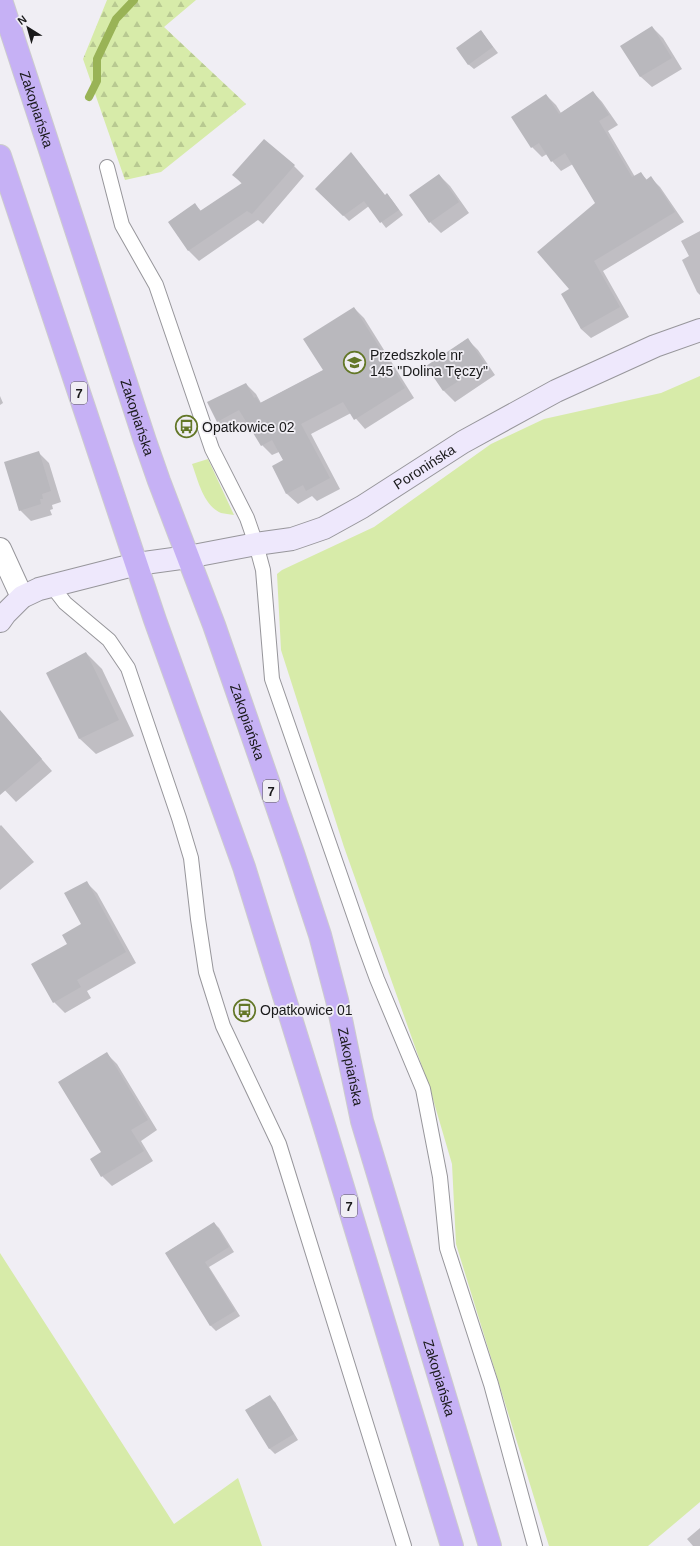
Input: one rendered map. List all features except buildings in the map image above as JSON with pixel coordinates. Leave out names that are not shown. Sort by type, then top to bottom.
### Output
[{"type":"highway","name":"Zakopiańska","points":[[1,0],[145,441],[214,625],[320,935],[337,1000],[364,1128],[490,1546]]},
{"type":"highway","name":"7","points":[[0,156],[155,620],[244,867],[452,1546]]},
{"type":"street","name":"Poronińska","points":[[22,597],[52,586],[137,564],[188,557],[256,544],[292,539],[324,528],[362,507],[459,444],[504,418],[579,380],[655,346],[700,330]]},
{"type":"street","points":[[0,549],[22,597],[0,621]]},
{"type":"lane","points":[[107,167],[122,225],[156,285],[212,449],[247,518],[256,544],[263,570],[272,679],[368,953],[423,1089],[440,1177],[447,1248],[491,1384],[535,1546]]},
{"type":"lane","points":[[52,586],[65,603],[109,640],[128,668],[192,858],[198,919],[206,972],[213,995],[223,1026],[279,1144],[404,1546]]},
{"type":"green space","points":[[107,0],[196,0],[164,27],[246,104],[161,172],[125,180],[83,59]]},
{"type":"green space","points":[[700,376],[700,1502],[648,1546],[549,1546],[456,1244],[452,1164],[430,1089],[344,847],[281,650],[277,574],[282,570],[374,527],[491,444],[544,419],[661,393]]},
{"type":"green space","points":[[208,459],[234,515],[221,513],[215,509],[205,498],[202,492],[192,464]]},
{"type":"green space","points":[[0,1253],[174,1524],[238,1478],[262,1546],[0,1546]]},
{"type":"waterway","points":[[89,97],[97,81],[97,59],[116,19],[134,0]]},
{"type":"place","name":"Przedszkole nr 145 \"Dolina Tęczy\"","points":[[354,363]]},
{"type":"place","name":"Opatkowice 02","points":[[186,427]]},
{"type":"place","name":"Opatkowice 01","points":[[245,1010]]}]
